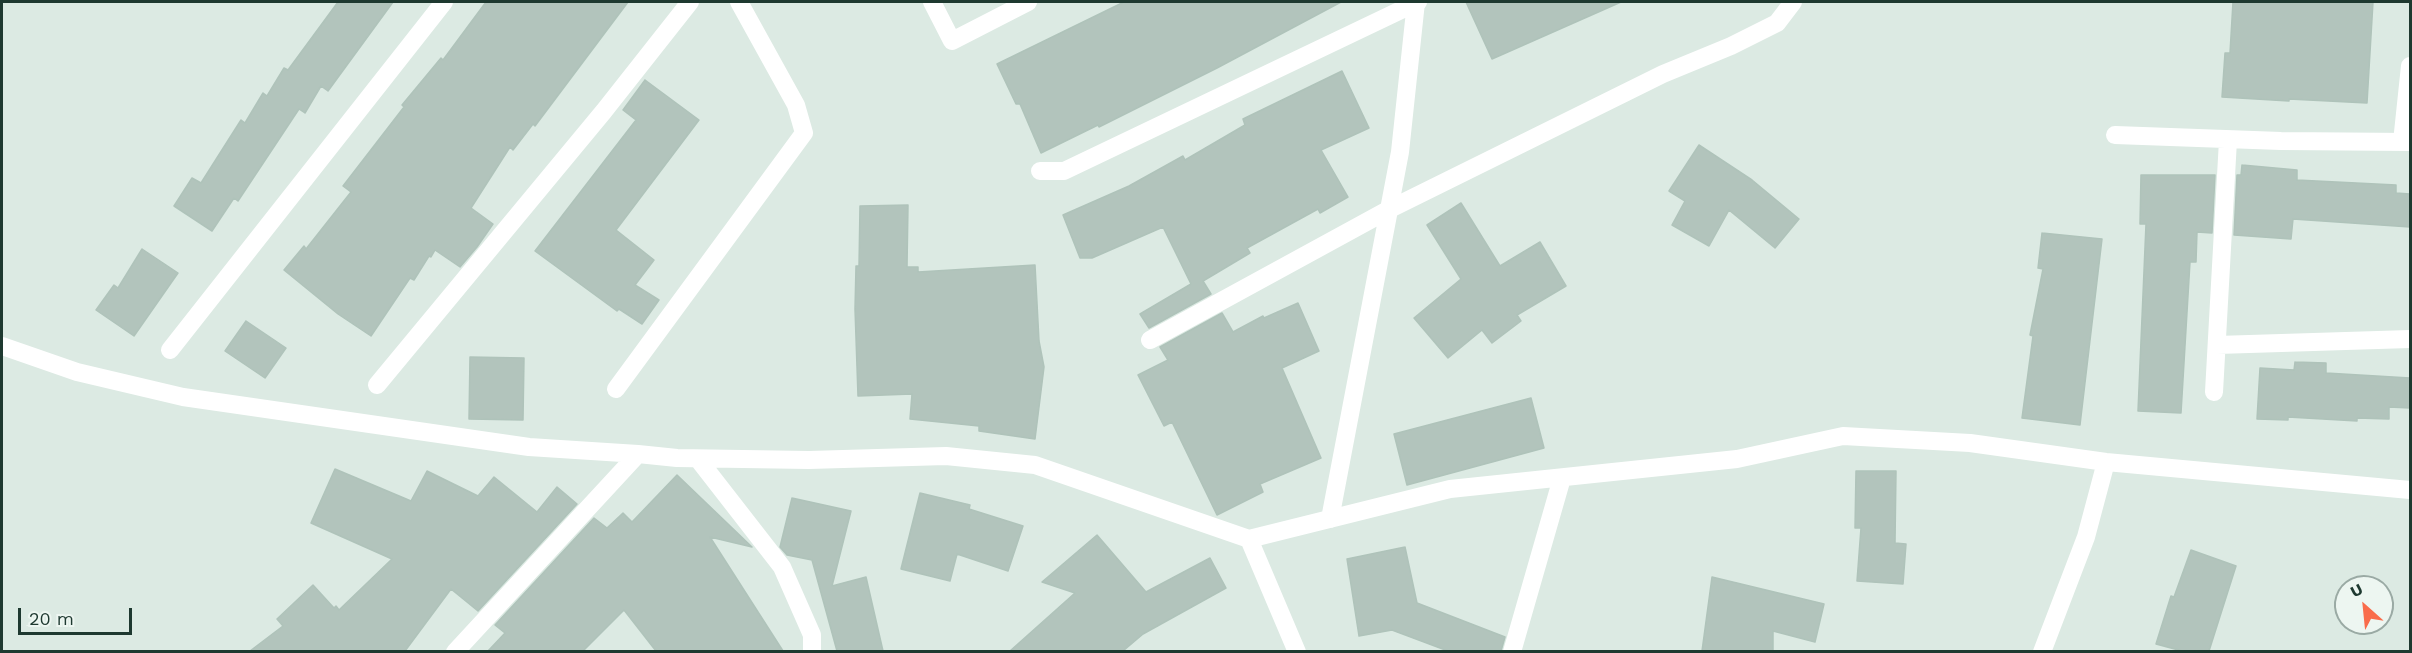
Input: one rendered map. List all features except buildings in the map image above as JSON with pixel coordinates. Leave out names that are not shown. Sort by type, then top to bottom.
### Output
[{"type":"street","points":[[170,350],[444,2]]},
{"type":"street","points":[[377,386],[604,111],[690,2]]},
{"type":"street","points":[[616,389],[804,133],[796,105],[739,2]]},
{"type":"street","points":[[932,2],[952,41],[1028,2]]},
{"type":"street","points":[[1330,519],[1400,153],[1416,2]]},
{"type":"street","points":[[1040,171],[1064,171],[1416,2]]},
{"type":"street","points":[[1150,340],[1390,209],[1663,74],[1731,46],[1777,23],[1793,2]]},
{"type":"street","points":[[2115,135],[2228,140],[2406,142],[2410,66]]},
{"type":"street","points":[[2214,392],[2228,140]]},
{"type":"street","points":[[2217,345],[2410,339]]},
{"type":"street","points":[[2,346],[77,372],[183,397],[529,447],[699,459],[809,460],[946,456],[1035,465],[1249,539],[1450,489],[1737,459],[1843,436],[1970,443],[2106,462],[2410,490]]},
{"type":"street","points":[[455,651],[638,453]]},
{"type":"street","points":[[699,459],[782,567],[812,635],[812,651]]},
{"type":"street","points":[[2042,651],[2086,537],[2106,462]]},
{"type":"street","points":[[1512,651],[1562,477]]},
{"type":"street","points":[[1249,539],[1297,651]]}]
